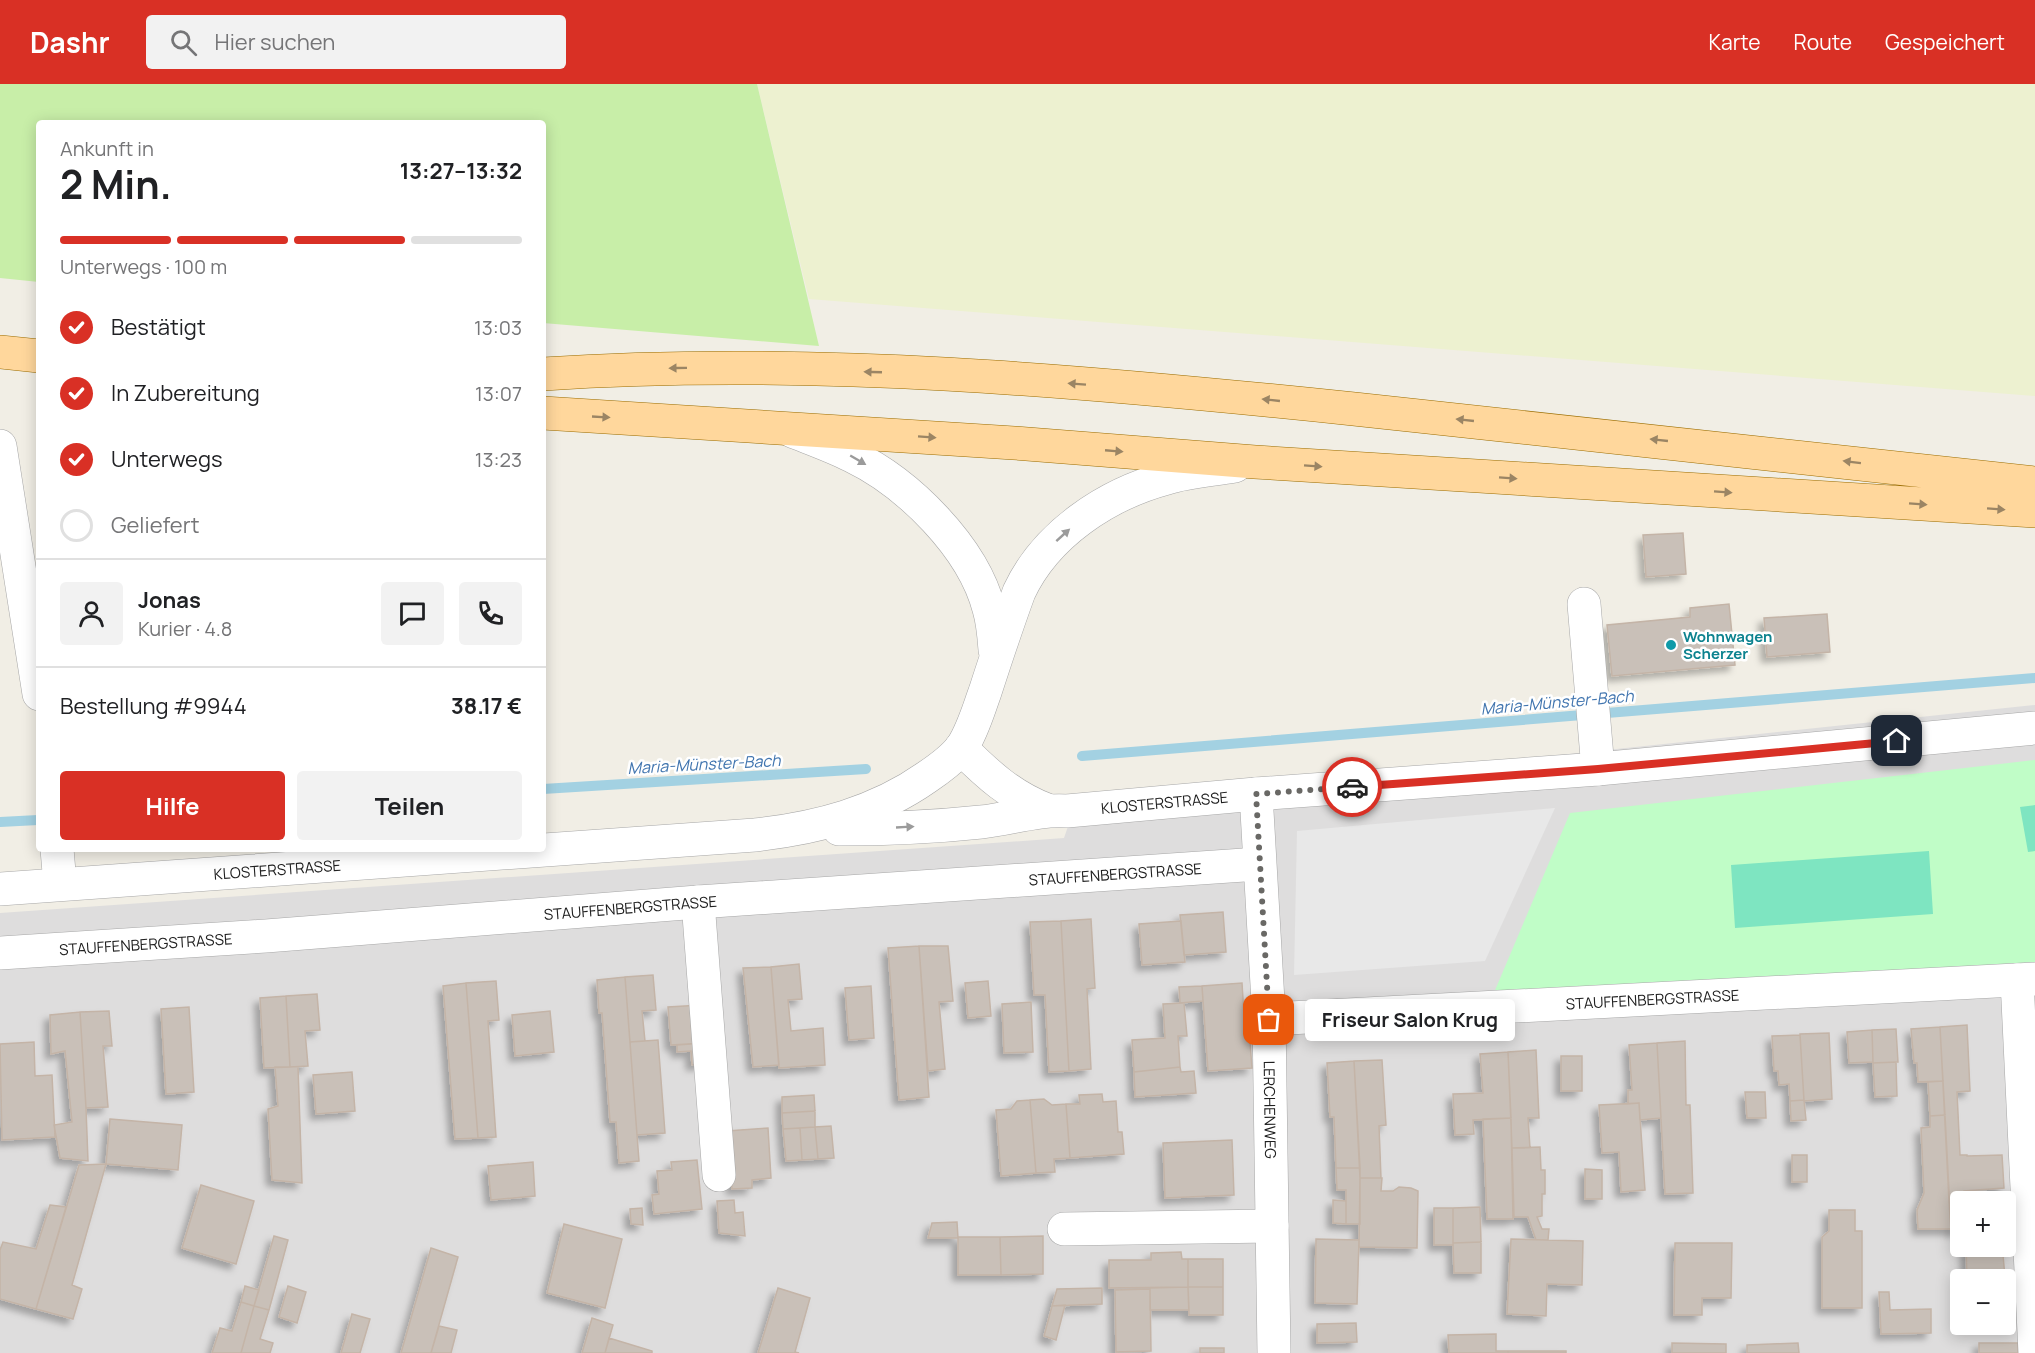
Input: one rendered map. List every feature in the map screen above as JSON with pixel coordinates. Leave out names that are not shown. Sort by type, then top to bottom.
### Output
[{"type":"main road","points":[[2,362],[36,356]]},
{"type":"main road","points":[[2,362],[36,374]]},
{"type":"main road","points":[[546,374],[713,367],[932,374],[1179,391],[1718,446],[2035,483]]},
{"type":"main road","points":[[546,413],[2035,512]]},
{"type":"street","points":[[785,428],[853,456],[913,497],[936,518],[974,572],[983,591],[990,609],[996,660]]},
{"type":"street","points":[[0,446],[36,675]]},
{"type":"street","name":"KLOSTERSTRASSE","points":[[805,829],[851,816],[893,798],[939,769],[961,748],[974,725],[1013,607],[1025,579],[1058,538],[1105,503],[1132,490],[1168,477],[1255,462]]},
{"type":"street","points":[[1584,604],[1598,769]]},
{"type":"street","name":"KLOSTERSTRASSE","points":[[546,850],[755,835],[805,829],[864,829],[972,823],[1047,810],[1067,811],[1256,794],[1598,769],[2035,728]]},
{"type":"street","name":"KLOSTERSTRASSE","points":[[961,748],[1004,789],[1047,810]]},
{"type":"street","name":"LERCHENWEG","points":[[1256,794],[1269,1020],[1274,1353]]},
{"type":"street","points":[[57,852],[60,884]]},
{"type":"street","name":"KLOSTERSTRASSE","points":[[0,889],[514,852]]},
{"type":"street","name":"STAUFFENBERGSTRASSE","points":[[0,953],[1259,864]]},
{"type":"street","points":[[698,902],[719,1175]]},
{"type":"street","points":[[2026,980],[2035,1353]]},
{"type":"street","name":"STAUFFENBERGSTRASSE","points":[[1269,1020],[2026,980]]},
{"type":"street","points":[[1064,1229],[1272,1226]]},
{"type":"shaded area","points":[[2035,705],[2035,1353],[0,1353],[0,913],[1064,838],[1075,806]]},
{"type":"shaded area","points":[[1555,808],[1485,961],[1294,975],[1297,831]]},
{"type":"green space","points":[[0,84],[757,84],[819,346],[546,323],[546,120],[36,120],[36,282],[0,278]]},
{"type":"green space","points":[[757,84],[2035,84],[2035,396],[809,299]]},
{"type":"green space","points":[[2035,760],[2035,962],[1493,995],[1570,813]]},
{"type":"green space","points":[[2035,805],[2035,851],[2028,852],[2020,807]]},
{"type":"green space","points":[[1929,851],[1933,914],[1735,928],[1731,865]]},
{"type":"building","points":[[1683,533],[1686,574],[1646,577],[1643,535]]},
{"type":"building","name":"Wohnwagen Scherzer","points":[[1729,604],[1735,665],[1612,676],[1607,625],[1690,617],[1690,608]]},
{"type":"building","points":[[1827,614],[1830,652],[1767,657],[1764,618]]},
{"type":"building","points":[[1223,912],[1226,952],[1184,955],[1180,915]]},
{"type":"building","points":[[1091,919],[1095,988],[1087,989],[1091,1069],[1069,1071],[1061,921]]},
{"type":"building","points":[[1061,921],[1069,1071],[1049,1072],[1045,995],[1034,995],[1030,922]]},
{"type":"building","points":[[1181,921],[1185,962],[1142,965],[1139,924]]},
{"type":"building","points":[[919,946],[948,946],[953,1001],[939,1002],[945,1069],[928,1071]]},
{"type":"building","points":[[919,946],[929,1097],[899,1100],[888,948]]},
{"type":"building","points":[[799,964],[802,999],[788,1000],[791,1031],[823,1028],[825,1065],[779,1068],[771,967]]},
{"type":"building","points":[[771,967],[779,1065],[753,1067],[743,968]]},
{"type":"building","points":[[653,975],[656,1010],[642,1011],[645,1041],[630,1042],[625,977]]},
{"type":"building","points":[[625,977],[639,1161],[619,1163],[616,1122],[610,1122],[602,1013],[599,1013],[597,980]]},
{"type":"building","points":[[496,981],[499,1020],[488,1021],[496,1137],[478,1138],[466,983]]},
{"type":"building","points":[[988,981],[991,1016],[968,1018],[965,983]]},
{"type":"building","points":[[466,983],[478,1138],[455,1139],[443,986]]},
{"type":"building","points":[[1242,983],[1245,1031],[1249,1030],[1252,1068],[1208,1071],[1202,986]]},
{"type":"building","points":[[871,986],[874,1038],[849,1040],[845,988]]},
{"type":"building","points":[[1202,986],[1203,1001],[1180,1003],[1179,987]]},
{"type":"building","points":[[317,994],[320,1030],[305,1031],[308,1066],[290,1067],[286,996]]},
{"type":"building","points":[[286,996],[290,1067],[264,1068],[260,998]]},
{"type":"building","points":[[1031,1002],[1033,1052],[1004,1053],[1002,1004]]},
{"type":"building","points":[[1184,1003],[1187,1036],[1178,1036],[1180,1067],[1134,1072],[1132,1040],[1165,1038],[1163,1004]]},
{"type":"building","points":[[701,1005],[704,1043],[671,1045],[668,1007]]},
{"type":"building","points":[[189,1007],[194,1092],[166,1094],[161,1009]]},
{"type":"building","points":[[109,1011],[112,1046],[103,1046],[108,1107],[86,1108],[80,1012]]},
{"type":"building","points":[[550,1011],[554,1052],[515,1056],[512,1015]]},
{"type":"building","points":[[80,1012],[88,1161],[60,1158],[54,1125],[72,1122],[65,1051],[51,1054],[50,1015]]},
{"type":"building","points":[[1967,1025],[1970,1091],[1957,1092],[1960,1155],[2002,1155],[2004,1188],[1950,1191],[1949,1201],[1940,1027]]},
{"type":"building","points":[[1940,1027],[1943,1081],[1918,1082],[1911,1029]]},
{"type":"building","points":[[1896,1029],[1898,1062],[1873,1063],[1872,1030]]},
{"type":"building","points":[[1872,1030],[1873,1062],[1849,1063],[1847,1032]]},
{"type":"building","points":[[1829,1033],[1832,1099],[1804,1101],[1800,1034]]},
{"type":"building","points":[[1800,1035],[1804,1100],[1790,1101],[1789,1084],[1779,1085],[1778,1071],[1774,1071],[1772,1036]]},
{"type":"building","points":[[658,1040],[665,1133],[637,1135],[630,1042]]},
{"type":"building","points":[[1685,1041],[1686,1105],[1690,1105],[1693,1193],[1665,1194],[1657,1043]]},
{"type":"building","points":[[34,1042],[35,1076],[52,1075],[55,1137],[2,1140],[0,1044]]},
{"type":"building","points":[[704,1043],[706,1063],[692,1065],[691,1051],[677,1052],[677,1045]]},
{"type":"building","points":[[1657,1043],[1661,1118],[1640,1120],[1639,1103],[1628,1104],[1628,1090],[1632,1090],[1629,1045]]},
{"type":"building","points":[[1536,1050],[1539,1118],[1528,1118],[1530,1148],[1512,1148],[1508,1052]]},
{"type":"building","points":[[1508,1052],[1511,1118],[1473,1120],[1474,1134],[1455,1135],[1453,1094],[1483,1093],[1480,1054]]},
{"type":"building","points":[[1561,1056],[1582,1056],[1582,1091],[1561,1091]]},
{"type":"building","points":[[1382,1060],[1386,1125],[1379,1126],[1381,1178],[1360,1178],[1354,1061]]},
{"type":"building","points":[[1354,1061],[1360,1168],[1336,1168],[1334,1117],[1330,1117],[1327,1063]]},
{"type":"building","points":[[1896,1062],[1897,1096],[1875,1097],[1873,1063]]},
{"type":"building","points":[[275,1067],[298,1067],[302,1183],[272,1180],[268,1109],[278,1106]]},
{"type":"building","points":[[1180,1067],[1181,1072],[1194,1071],[1196,1093],[1135,1097],[1134,1072]]},
{"type":"building","points":[[352,1072],[355,1111],[316,1114],[313,1075]]},
{"type":"building","points":[[1943,1081],[1945,1115],[1930,1116],[1928,1082]]},
{"type":"building","points":[[1745,1092],[1765,1092],[1766,1118],[1747,1118]]},
{"type":"building","points":[[1102,1094],[1103,1102],[1116,1101],[1118,1132],[1122,1132],[1124,1154],[1070,1158],[1066,1104],[1080,1104],[1079,1095]]},
{"type":"building","points":[[814,1095],[815,1111],[782,1113],[782,1097]]},
{"type":"building","points":[[1044,1099],[1052,1105],[1066,1104],[1070,1158],[1054,1159],[1055,1172],[1036,1173],[1030,1100]]},
{"type":"building","points":[[1030,1100],[1036,1173],[1001,1176],[996,1110],[1011,1109],[1017,1101]]},
{"type":"building","points":[[1804,1100],[1806,1120],[1791,1121],[1790,1101]]},
{"type":"building","points":[[1639,1103],[1645,1190],[1621,1192],[1619,1152],[1602,1153],[1599,1105]]},
{"type":"building","points":[[815,1111],[815,1127],[783,1129],[782,1113]]},
{"type":"building","points":[[1945,1115],[1950,1229],[1918,1229],[1917,1210],[1924,1193],[1921,1128],[1930,1127],[1930,1116]]},
{"type":"building","points":[[1511,1118],[1513,1219],[1487,1219],[1483,1119]]},
{"type":"building","points":[[110,1119],[182,1125],[178,1170],[106,1164]]},
{"type":"building","points":[[831,1126],[834,1158],[818,1159],[815,1127]]},
{"type":"building","points":[[815,1127],[818,1159],[802,1160],[800,1128]]},
{"type":"building","points":[[768,1128],[771,1178],[752,1180],[752,1188],[732,1189],[727,1131]]},
{"type":"building","points":[[800,1128],[802,1160],[786,1161],[783,1129]]},
{"type":"building","points":[[1232,1140],[1234,1195],[1165,1198],[1163,1143]]},
{"type":"building","points":[[1540,1147],[1541,1170],[1545,1170],[1545,1194],[1542,1194],[1542,1216],[1537,1217],[1542,1229],[1549,1229],[1548,1240],[1536,1240],[1528,1217],[1514,1217],[1512,1148]]},
{"type":"building","points":[[1792,1155],[1807,1155],[1807,1182],[1792,1182]]},
{"type":"building","points":[[697,1160],[702,1209],[654,1214],[652,1195],[659,1194],[657,1171],[672,1170],[671,1162]]},
{"type":"building","points":[[533,1162],[535,1196],[491,1200],[488,1166]]},
{"type":"building","points":[[106,1164],[72,1285],[82,1289],[73,1319],[36,1309],[79,1165]]},
{"type":"building","points":[[1336,1168],[1360,1168],[1360,1224],[1346,1224],[1346,1190],[1337,1190]]},
{"type":"building","points":[[1585,1169],[1602,1170],[1602,1199],[1585,1199]]},
{"type":"building","points":[[1360,1178],[1382,1178],[1381,1191],[1393,1191],[1399,1187],[1418,1191],[1417,1248],[1359,1247]]},
{"type":"building","points":[[201,1185],[254,1201],[236,1264],[182,1248]]},
{"type":"building","points":[[734,1200],[735,1213],[743,1212],[745,1236],[719,1233],[717,1201]]},
{"type":"building","points":[[1333,1200],[1346,1201],[1346,1224],[1333,1223]]},
{"type":"building","points":[[50,1205],[66,1207],[36,1309],[0,1299],[0,1250],[3,1242],[36,1249]]},
{"type":"building","points":[[1480,1207],[1481,1242],[1453,1243],[1453,1208]]},
{"type":"building","points":[[642,1208],[643,1225],[631,1224],[630,1209]]},
{"type":"building","points":[[1434,1208],[1453,1208],[1453,1245],[1434,1245]]},
{"type":"building","points":[[1829,1210],[1855,1210],[1855,1231],[1862,1231],[1862,1308],[1822,1308],[1822,1237],[1829,1231]]},
{"type":"building","points":[[957,1222],[958,1238],[928,1238],[932,1223]]},
{"type":"building","points":[[564,1224],[622,1239],[605,1308],[547,1293]]},
{"type":"building","points":[[274,1236],[288,1240],[269,1310],[254,1306]]},
{"type":"building","points":[[1043,1236],[1043,1274],[1001,1275],[1000,1237]]},
{"type":"building","points":[[958,1237],[1000,1237],[1001,1275],[958,1275]]},
{"type":"building","points":[[1316,1239],[1359,1240],[1357,1304],[1315,1303]]},
{"type":"building","points":[[1511,1239],[1583,1241],[1582,1285],[1547,1284],[1546,1316],[1507,1314]]},
{"type":"building","points":[[1481,1242],[1481,1273],[1454,1273],[1453,1243]]},
{"type":"building","points":[[1675,1243],[1732,1243],[1731,1298],[1702,1298],[1702,1315],[1674,1315]]},
{"type":"building","points":[[431,1248],[458,1257],[431,1353],[401,1353]]},
{"type":"building","points":[[1181,1252],[1182,1259],[1188,1259],[1188,1287],[1109,1288],[1109,1260],[1151,1260],[1151,1253]]},
{"type":"building","points":[[1966,1257],[2003,1257],[2004,1269],[1967,1269]]},
{"type":"building","points":[[1188,1259],[1223,1259],[1223,1287],[1188,1287]]},
{"type":"building","points":[[245,1286],[259,1290],[254,1306],[241,1302]]},
{"type":"building","points":[[288,1286],[306,1292],[297,1323],[279,1317]]},
{"type":"building","points":[[1188,1287],[1223,1287],[1223,1315],[1189,1315]]},
{"type":"building","points":[[1188,1287],[1189,1310],[1150,1310],[1150,1288]]},
{"type":"building","points":[[778,1288],[810,1298],[795,1352],[799,1353],[758,1353]]},
{"type":"building","points":[[1102,1288],[1102,1304],[1052,1306],[1057,1289]]},
{"type":"building","points":[[1150,1289],[1151,1351],[1116,1352],[1115,1290]]},
{"type":"building","points":[[1879,1292],[1889,1292],[1890,1310],[1931,1309],[1931,1333],[1881,1334]]},
{"type":"building","points":[[241,1302],[254,1306],[241,1353],[212,1353],[220,1328],[232,1331]]},
{"type":"building","points":[[1065,1305],[1056,1340],[1044,1336],[1052,1306]]},
{"type":"building","points":[[254,1306],[269,1310],[260,1339],[273,1343],[270,1353],[241,1353]]},
{"type":"building","points":[[352,1314],[370,1319],[360,1353],[341,1353]]},
{"type":"building","points":[[592,1318],[613,1325],[605,1353],[582,1353]]},
{"type":"building","points":[[1356,1323],[1357,1342],[1317,1343],[1317,1324]]},
{"type":"building","points":[[439,1326],[457,1330],[451,1353],[431,1353]]},
{"type":"building","points":[[1496,1334],[1496,1351],[1508,1351],[1508,1353],[1449,1353],[1448,1335]]},
{"type":"building","points":[[609,1338],[652,1351],[652,1353],[605,1353]]},
{"type":"building","points":[[1672,1343],[1726,1344],[1726,1353],[1672,1353]]},
{"type":"building","points":[[1798,1343],[1799,1353],[1747,1353],[1747,1345]]},
{"type":"building","points":[[1979,1343],[2018,1343],[2018,1353],[1979,1353]]},
{"type":"building","points":[[1200,1348],[1224,1348],[1224,1353],[1200,1353]]},
{"type":"building","points":[[1508,1351],[1566,1351],[1566,1353],[1508,1353]]},
{"type":"waterway","name":"Maria-Münster-Bach","points":[[1082,756],[2035,678]]},
{"type":"waterway","name":"Maria-Münster-Bach","points":[[546,789],[866,769]]},
{"type":"waterway","name":"Maria-Münster-Bach","points":[[0,822],[36,820]]},
{"type":"way so far","points":[[1269,1020],[1256,794],[1352,787]]},
{"type":"place","name":"Wohnwagen Scherzer","points":[[1671,645]]},
{"type":"place","name":"Friseur Salon Krug","points":[[1269,1020]]},
{"type":"route","points":[[1352,787],[1598,769],[1897,741]]}]
